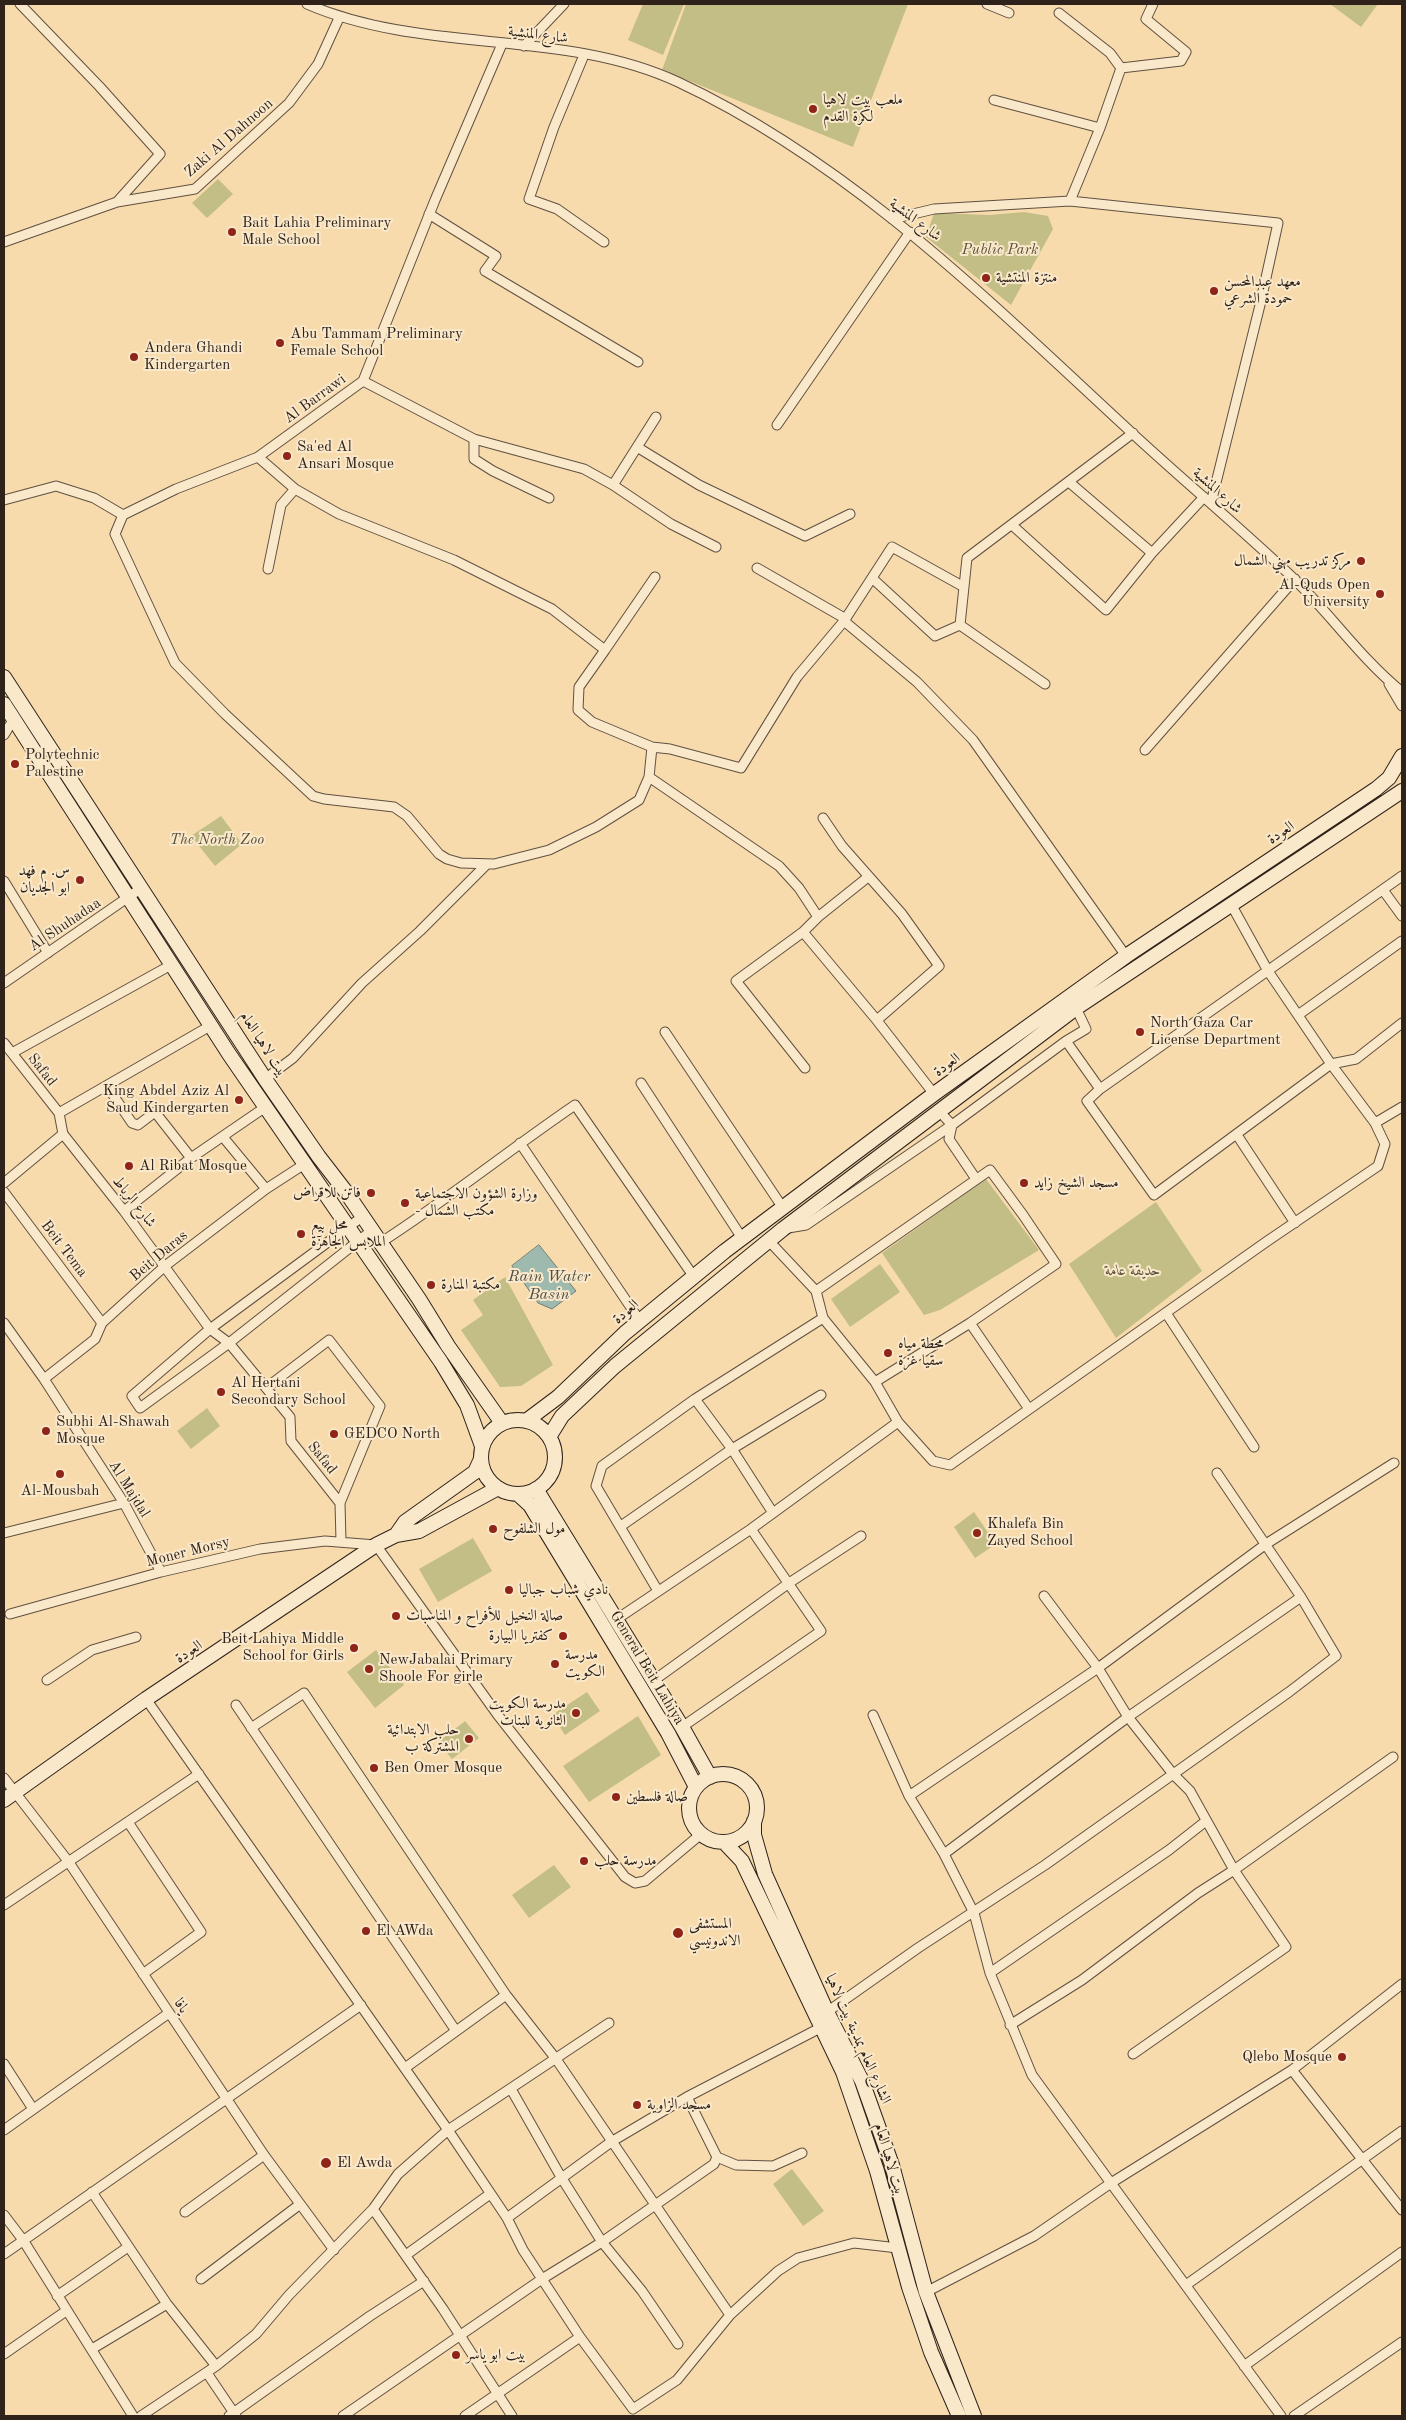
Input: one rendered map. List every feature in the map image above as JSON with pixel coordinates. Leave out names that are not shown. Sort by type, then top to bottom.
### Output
[{"type":"main road","name":"بيت لاهيا العام","points":[[4,677],[265,1079],[419,1299],[448,1346],[502,1423]]},
{"type":"main road","points":[[4,704],[264,1108],[358,1241],[463,1398],[482,1452],[487,1477],[498,1488],[518,1494],[536,1489],[546,1481],[554,1466],[555,1454],[549,1437],[542,1428],[526,1421],[514,1420],[502,1423],[488,1435],[482,1452]]},
{"type":"main road","name":"العودة","points":[[526,1421],[558,1397],[640,1322],[742,1238],[934,1094],[1126,956],[1376,788],[1389,778],[1402,756]]},
{"type":"main road","points":[[549,1437],[562,1416],[614,1366],[783,1229],[940,1110],[1076,1008],[1232,906],[1402,791]]},
{"type":"main road","name":"العودة","points":[[396,1536],[405,1522],[475,1472],[482,1452]]},
{"type":"main road","name":"العودة","points":[[9,1797],[146,1699],[376,1545],[396,1536],[419,1531],[498,1488]]},
{"type":"main road","name":"General Beit Lahiya","points":[[536,1489],[682,1726],[710,1776]]},
{"type":"main road","name":"General Beit Lahiya","points":[[518,1494],[530,1505],[668,1733],[696,1787]]},
{"type":"main road","points":[[720,1774],[731,1775],[745,1783],[752,1791],[756,1803],[754,1821],[743,1836],[724,1842],[714,1841],[701,1834],[692,1824],[688,1812],[690,1799],[696,1787],[710,1776],[720,1774]]},
{"type":"main road","name":"الشارع العام بمدينة بيت لاهيا","points":[[754,1821],[754,1835],[765,1874],[827,2012],[862,2081],[892,2165],[926,2292],[974,2416]]},
{"type":"main road","name":"بيت لاهيا العام","points":[[724,1842],[742,1861],[843,2072],[876,2171],[931,2352],[959,2416]]},
{"type":"street","points":[[20,4],[99,86],[160,154],[117,202]]},
{"type":"street","name":"شارع المنشية","points":[[307,4],[339,18],[378,28],[435,38],[524,46],[629,64],[677,82],[795,149],[910,232],[1012,320],[1133,434],[1295,579],[1385,677],[1402,692]]},
{"type":"street","points":[[524,46],[564,4]]},
{"type":"street","points":[[987,4],[1008,13]]},
{"type":"street","points":[[1121,68],[1181,61],[1186,52],[1146,19],[1153,4]]},
{"type":"street","points":[[1059,13],[1110,54],[1121,68]]},
{"type":"street","name":"Zaki Al Dahnoon","points":[[4,242],[117,202],[195,189],[289,103],[318,64],[339,18]]},
{"type":"street","name":"Al Barrawi","points":[[123,515],[176,489],[258,457],[363,381],[429,214],[502,44]]},
{"type":"street","points":[[584,55],[554,126],[529,199],[557,209],[604,242]]},
{"type":"street","points":[[1070,201],[1100,128],[1121,68]]},
{"type":"street","points":[[994,100],[1100,128]]},
{"type":"street","points":[[892,219],[934,210],[1070,201],[1278,223],[1260,305],[1211,503]]},
{"type":"street","points":[[429,214],[496,256],[485,271],[638,362]]},
{"type":"street","points":[[777,424],[821,364],[910,232]]},
{"type":"street","points":[[363,381],[474,439],[584,469],[614,486],[671,524],[716,548]]},
{"type":"street","points":[[614,486],[656,417]]},
{"type":"street","points":[[960,625],[967,558],[1133,434]]},
{"type":"street","points":[[474,439],[474,459],[493,471],[549,498]]},
{"type":"street","points":[[637,447],[699,485],[805,536],[850,514]]},
{"type":"street","points":[[258,457],[295,489],[339,514],[454,560],[552,609],[605,650]]},
{"type":"street","points":[[1069,482],[1152,553]]},
{"type":"street","points":[[4,500],[56,486],[94,498],[123,515],[115,534],[175,663],[224,714],[313,796],[394,808],[407,816],[439,854],[447,859],[456,862],[486,864],[549,850],[596,827],[639,800],[649,777],[652,747]]},
{"type":"street","points":[[268,569],[281,505],[295,489]]},
{"type":"street","points":[[1012,524],[1106,610],[1152,553],[1204,496]]},
{"type":"street","points":[[655,577],[579,687],[578,710],[592,722],[652,747],[670,749],[741,768],[797,676],[845,620],[892,546],[964,587]]},
{"type":"street","points":[[757,568],[845,620],[917,682],[973,740],[1126,956]]},
{"type":"street","points":[[872,578],[935,636],[960,625]]},
{"type":"street","points":[[1145,750],[1295,579]]},
{"type":"street","points":[[960,625],[1045,684]]},
{"type":"street","name":"شارع المنشية","points":[[1385,677],[1402,706]]},
{"type":"street","points":[[4,735],[13,720]]},
{"type":"street","points":[[649,777],[780,866],[799,888],[818,916]]},
{"type":"street","points":[[823,818],[842,846],[902,914],[939,966],[877,1020]]},
{"type":"street","points":[[265,1079],[293,1058],[362,983],[420,931],[486,864]]},
{"type":"street","points":[[1402,876],[1100,1089],[1087,1102],[1154,1196],[1331,1064],[1356,1059],[1402,1024]]},
{"type":"street","points":[[805,1068],[736,981],[803,932],[818,916],[868,877]]},
{"type":"street","points":[[4,881],[48,953]]},
{"type":"street","name":"Al Shuhadaa","points":[[4,983],[140,889]]},
{"type":"street","points":[[1383,890],[1402,916]]},
{"type":"street","points":[[769,1241],[816,1291],[823,1318],[875,1382],[898,1422],[933,1461],[950,1464],[1378,1166],[1386,1144],[1375,1123],[1331,1064],[1268,971],[1232,906]]},
{"type":"street","points":[[803,932],[877,1020],[934,1094]]},
{"type":"street","points":[[1298,1015],[1402,941]]},
{"type":"street","points":[[12,1053],[171,965]]},
{"type":"street","points":[[783,1229],[806,1225],[952,1125],[1066,1041],[1086,1029],[1076,1008]]},
{"type":"street","points":[[59,1113],[210,1026]]},
{"type":"street","points":[[665,1032],[783,1208]]},
{"type":"street","points":[[1066,1041],[1100,1089]]},
{"type":"street","name":"Safad","points":[[4,1043],[59,1113]]},
{"type":"street","points":[[641,1083],[742,1238]]},
{"type":"street","points":[[107,1086],[132,1123],[138,1125],[155,1112],[191,1158]]},
{"type":"street","points":[[380,1243],[438,1206],[520,1143],[575,1105],[694,1276]]},
{"type":"street","points":[[1375,1123],[1402,1106]]},
{"type":"street","points":[[124,1211],[191,1158],[264,1108]]},
{"type":"street","points":[[940,1110],[952,1125]]},
{"type":"street","name":"شارع الرباط","points":[[59,1113],[63,1134],[124,1211],[210,1329]]},
{"type":"street","points":[[952,1125],[949,1139],[976,1179]]},
{"type":"street","points":[[4,1182],[63,1134]]},
{"type":"street","points":[[1237,1135],[1295,1223]]},
{"type":"street","points":[[223,1137],[266,1189]]},
{"type":"street","points":[[520,1143],[640,1322]]},
{"type":"street","name":"Beit Daras","points":[[44,1379],[95,1339],[102,1323],[165,1266],[266,1189],[303,1165]]},
{"type":"street","points":[[816,1291],[990,1170],[1023,1214],[1056,1264],[970,1323],[875,1382]]},
{"type":"street","name":"Beit Tema","points":[[4,1192],[102,1323]]},
{"type":"street","points":[[362,1217],[210,1329],[132,1396],[140,1408],[229,1343],[371,1231]]},
{"type":"street","points":[[1166,1314],[1254,1447]]},
{"type":"street","points":[[658,1591],[596,1486],[602,1466],[695,1399],[823,1318]]},
{"type":"street","name":"Al Majdal","points":[[4,1323],[44,1379],[124,1502],[161,1572]]},
{"type":"street","points":[[970,1323],[1029,1409]]},
{"type":"street","name":"Safad","points":[[210,1329],[229,1343],[290,1417],[291,1441],[340,1503]]},
{"type":"street","points":[[266,1388],[329,1340],[380,1406],[340,1503],[341,1541]]},
{"type":"street","points":[[621,1526],[732,1450],[821,1395]]},
{"type":"street","points":[[695,1399],[774,1512]]},
{"type":"street","points":[[617,1619],[751,1529],[898,1422]]},
{"type":"street","points":[[909,1796],[1098,1668],[1266,1544],[1394,1463]]},
{"type":"street","points":[[827,2012],[918,1948],[974,1913],[1173,1774],[1336,1656],[1301,1597],[1217,1474]]},
{"type":"street","points":[[4,1533],[124,1502]]},
{"type":"street","points":[[682,1726],[821,1631],[751,1529]]},
{"type":"street","points":[[653,1681],[789,1583],[860,1536]]},
{"type":"street","name":"Moner Morsy","points":[[10,1614],[161,1572],[260,1549],[301,1543],[341,1541],[376,1545]]},
{"type":"street","points":[[376,1545],[497,1714],[624,1877],[635,1883],[645,1881],[701,1834]]},
{"type":"street","points":[[1044,1596],[1098,1668],[1128,1717],[1173,1774],[1190,1791],[1234,1870],[1286,1947],[1133,2054]]},
{"type":"street","points":[[944,1854],[1128,1717],[1301,1597]]},
{"type":"street","points":[[48,1680],[92,1650],[136,1637]]},
{"type":"street","points":[[251,1728],[304,1693],[506,1995],[556,2059],[653,2205],[730,2315]]},
{"type":"street","points":[[146,1699],[448,2130],[507,2218],[523,2250],[580,2337],[633,2409],[677,2380],[730,2315],[778,2271],[798,2258],[854,2244],[898,2248]]},
{"type":"street","points":[[236,1705],[456,2031]]},
{"type":"street","points":[[873,1715],[909,1796],[944,1854],[974,1913],[990,1973],[1032,2075],[1281,2416]]},
{"type":"street","points":[[1010,2025],[1082,1980],[1198,1893],[1234,1870],[1394,1757]]},
{"type":"street","points":[[4,1905],[199,1774]]},
{"type":"street","name":"يافا","points":[[4,1778],[9,1797],[68,1861],[264,2155],[334,2250]]},
{"type":"street","points":[[990,1973],[1169,1850],[1206,1821]]},
{"type":"street","points":[[128,1822],[201,1932],[143,1974]]},
{"type":"street","points":[[926,2292],[1034,2236],[1111,2182],[1292,2070],[1402,1984]]},
{"type":"street","points":[[405,2068],[506,1995]]},
{"type":"street","points":[[4,2254],[361,2005]]},
{"type":"street","points":[[4,2130],[169,2013]]},
{"type":"street","points":[[141,2416],[207,2373],[256,2334],[289,2295],[373,2209],[398,2174],[448,2130],[609,2023]]},
{"type":"street","points":[[507,2218],[611,2142],[687,2097],[822,2027]]},
{"type":"street","points":[[4,2064],[33,2109]]},
{"type":"street","points":[[1292,2070],[1402,2210]]},
{"type":"street","points":[[511,2089],[561,2177],[602,2242],[642,2291],[678,2344]]},
{"type":"street","points":[[687,2097],[717,2157],[736,2165],[773,2166],[802,2154]]},
{"type":"street","points":[[1186,2285],[1402,2131]]},
{"type":"street","points":[[185,2212],[264,2155]]},
{"type":"street","points":[[343,2416],[542,2279],[602,2242],[714,2164],[717,2157]]},
{"type":"street","points":[[92,2192],[167,2304],[216,2366]]},
{"type":"street","points":[[406,2255],[490,2194]]},
{"type":"street","points":[[201,2279],[299,2205]]},
{"type":"street","points":[[373,2209],[424,2281],[497,2396],[512,2416]]},
{"type":"street","points":[[4,2215],[23,2240],[133,2416]]},
{"type":"street","points":[[57,2296],[128,2247]]},
{"type":"street","points":[[1244,2366],[1402,2252]]},
{"type":"street","points":[[207,2373],[233,2415],[370,2316],[424,2281]]},
{"type":"street","points":[[92,2348],[167,2304]]},
{"type":"street","points":[[5,2351],[66,2311]]},
{"type":"street","points":[[465,2416],[497,2396],[580,2337]]},
{"type":"street","points":[[1294,2416],[1402,2342]]},
{"type":"green space","points":[[643,4],[684,4],[663,55],[628,40]]},
{"type":"green space","name":"ملعب بيت لاهيا لكرة القدم","points":[[686,4],[908,4],[853,147],[662,70]]},
{"type":"green space","points":[[1330,4],[1378,4],[1361,27]]},
{"type":"green space","points":[[218,179],[233,194],[207,218],[192,203]]},
{"type":"green space","name":"Public Park","points":[[1024,212],[1048,216],[1053,229],[1011,305],[926,237],[934,213],[990,215]]},
{"type":"green space","name":"The North Zoo","points":[[221,816],[242,844],[215,866],[191,836]]},
{"type":"green space","points":[[986,1179],[1039,1250],[940,1310],[924,1315],[882,1253]]},
{"type":"green space","name":"حديقة عامة","points":[[1156,1202],[1202,1271],[1116,1338],[1069,1264]]},
{"type":"green space","points":[[880,1264],[900,1292],[850,1327],[831,1299]]},
{"type":"green space","points":[[505,1277],[553,1365],[521,1386],[500,1387],[461,1330],[483,1315],[473,1300]]},
{"type":"green space","points":[[207,1408],[220,1426],[191,1449],[177,1431]]},
{"type":"green space","points":[[974,1512],[996,1544],[975,1558],[954,1527]]},
{"type":"green space","points":[[473,1538],[492,1571],[438,1602],[419,1569]]},
{"type":"green space","points":[[376,1650],[404,1685],[375,1708],[347,1672]]},
{"type":"green space","points":[[587,1692],[600,1711],[565,1735],[552,1715]]},
{"type":"green space","points":[[638,1716],[661,1755],[589,1802],[563,1766]]},
{"type":"green space","points":[[465,1721],[479,1738],[452,1759],[438,1742]]},
{"type":"green space","points":[[554,1865],[571,1887],[529,1918],[512,1895]]},
{"type":"green space","points":[[792,2169],[824,2211],[803,2226],[773,2184]]},
{"type":"water","name":"Rain Water Basin","points":[[539,1245],[576,1291],[552,1309],[538,1303],[512,1266]]},
{"type":"place","name":"ملعب بيت لاهيا لكرة القدم","points":[[813,109]]},
{"type":"place","name":"Bait Lahia Preliminary Male School","points":[[232,232]]},
{"type":"place","name":"منتزة المنتشية","points":[[986,278]]},
{"type":"place","name":"معهد عبدالمحسن حمودة الشرعي","points":[[1214,291]]},
{"type":"place","name":"Abu Tammam Preliminary Female School","points":[[280,343]]},
{"type":"place","name":"Andera Ghandi Kindergarten","points":[[134,357]]},
{"type":"place","name":"Sa'ed Al Ansari Mosque","points":[[287,456]]},
{"type":"place","name":"مركز تدريب مهني الشمال","points":[[1361,561]]},
{"type":"place","name":"Al-Quds Open University","points":[[1380,594]]},
{"type":"place","name":"Polytechnic Palestine","points":[[15,764]]},
{"type":"place","name":"س. م فهد ابو الجديان","points":[[80,880]]},
{"type":"place","name":"North Gaza Car License Department","points":[[1140,1032]]},
{"type":"place","name":"King Abdel Aziz Al Saud Kindergarten","points":[[239,1100]]},
{"type":"place","name":"Al Ribat Mosque","points":[[129,1166]]},
{"type":"place","name":"مسجد الشيخ زايد","points":[[1024,1183]]},
{"type":"place","name":"فاتن للاقراض","points":[[371,1193]]},
{"type":"place","name":"وزارة الشؤون الاجتماعية - مكتب الشمال","points":[[405,1203]]},
{"type":"place","name":"محل بيع الملابس الجاهزة","points":[[301,1234]]},
{"type":"place","name":"مكتبة المنارة","points":[[431,1285]]},
{"type":"place","name":"محطة مياه سقيا غزة","points":[[888,1353]]},
{"type":"place","name":"Al Hertani Secondary School","points":[[221,1392]]},
{"type":"place","name":"Subhi Al-Shawah Mosque","points":[[46,1431]]},
{"type":"place","name":"GEDCO North","points":[[334,1434]]},
{"type":"place","name":"Al-Mousbah","points":[[60,1474]]},
{"type":"place","name":"مول الشلفوح","points":[[493,1529]]},
{"type":"place","name":"Khalefa Bin Zayed School","points":[[977,1533]]},
{"type":"place","name":"نادي شباب جباليا","points":[[509,1590]]},
{"type":"place","name":"صالة النخيل للأفراح و المناسبات","points":[[396,1616]]},
{"type":"place","name":"كفتريا البيارة","points":[[563,1636]]},
{"type":"place","name":"Beit Lahiya Middle School for Girls","points":[[354,1648]]},
{"type":"place","name":"مدرسة الكويت","points":[[555,1664]]},
{"type":"place","name":"NewJabalai Primary Shoole For girle","points":[[369,1669]]},
{"type":"place","name":"مدرسة الكويت الثانوية للبنات","points":[[576,1713]]},
{"type":"place","name":"حلب الابتدائية المشتركة ب","points":[[469,1739]]},
{"type":"place","name":"Ben Omer Mosque","points":[[374,1768]]},
{"type":"place","name":"صالة فلسطين","points":[[616,1797]]},
{"type":"place","name":"مدرسة حلب","points":[[584,1861]]},
{"type":"place","name":"El AWda","points":[[366,1931]]},
{"type":"place","name":"المستشفى الاندونيسي","points":[[678,1933]]},
{"type":"place","name":"Qlebo Mosque","points":[[1342,2057]]},
{"type":"place","name":"مسجد الزاوية","points":[[637,2105]]},
{"type":"place","name":"El Awda","points":[[326,2163]]},
{"type":"place","name":"بيت ابو ياسر","points":[[456,2355]]}]
